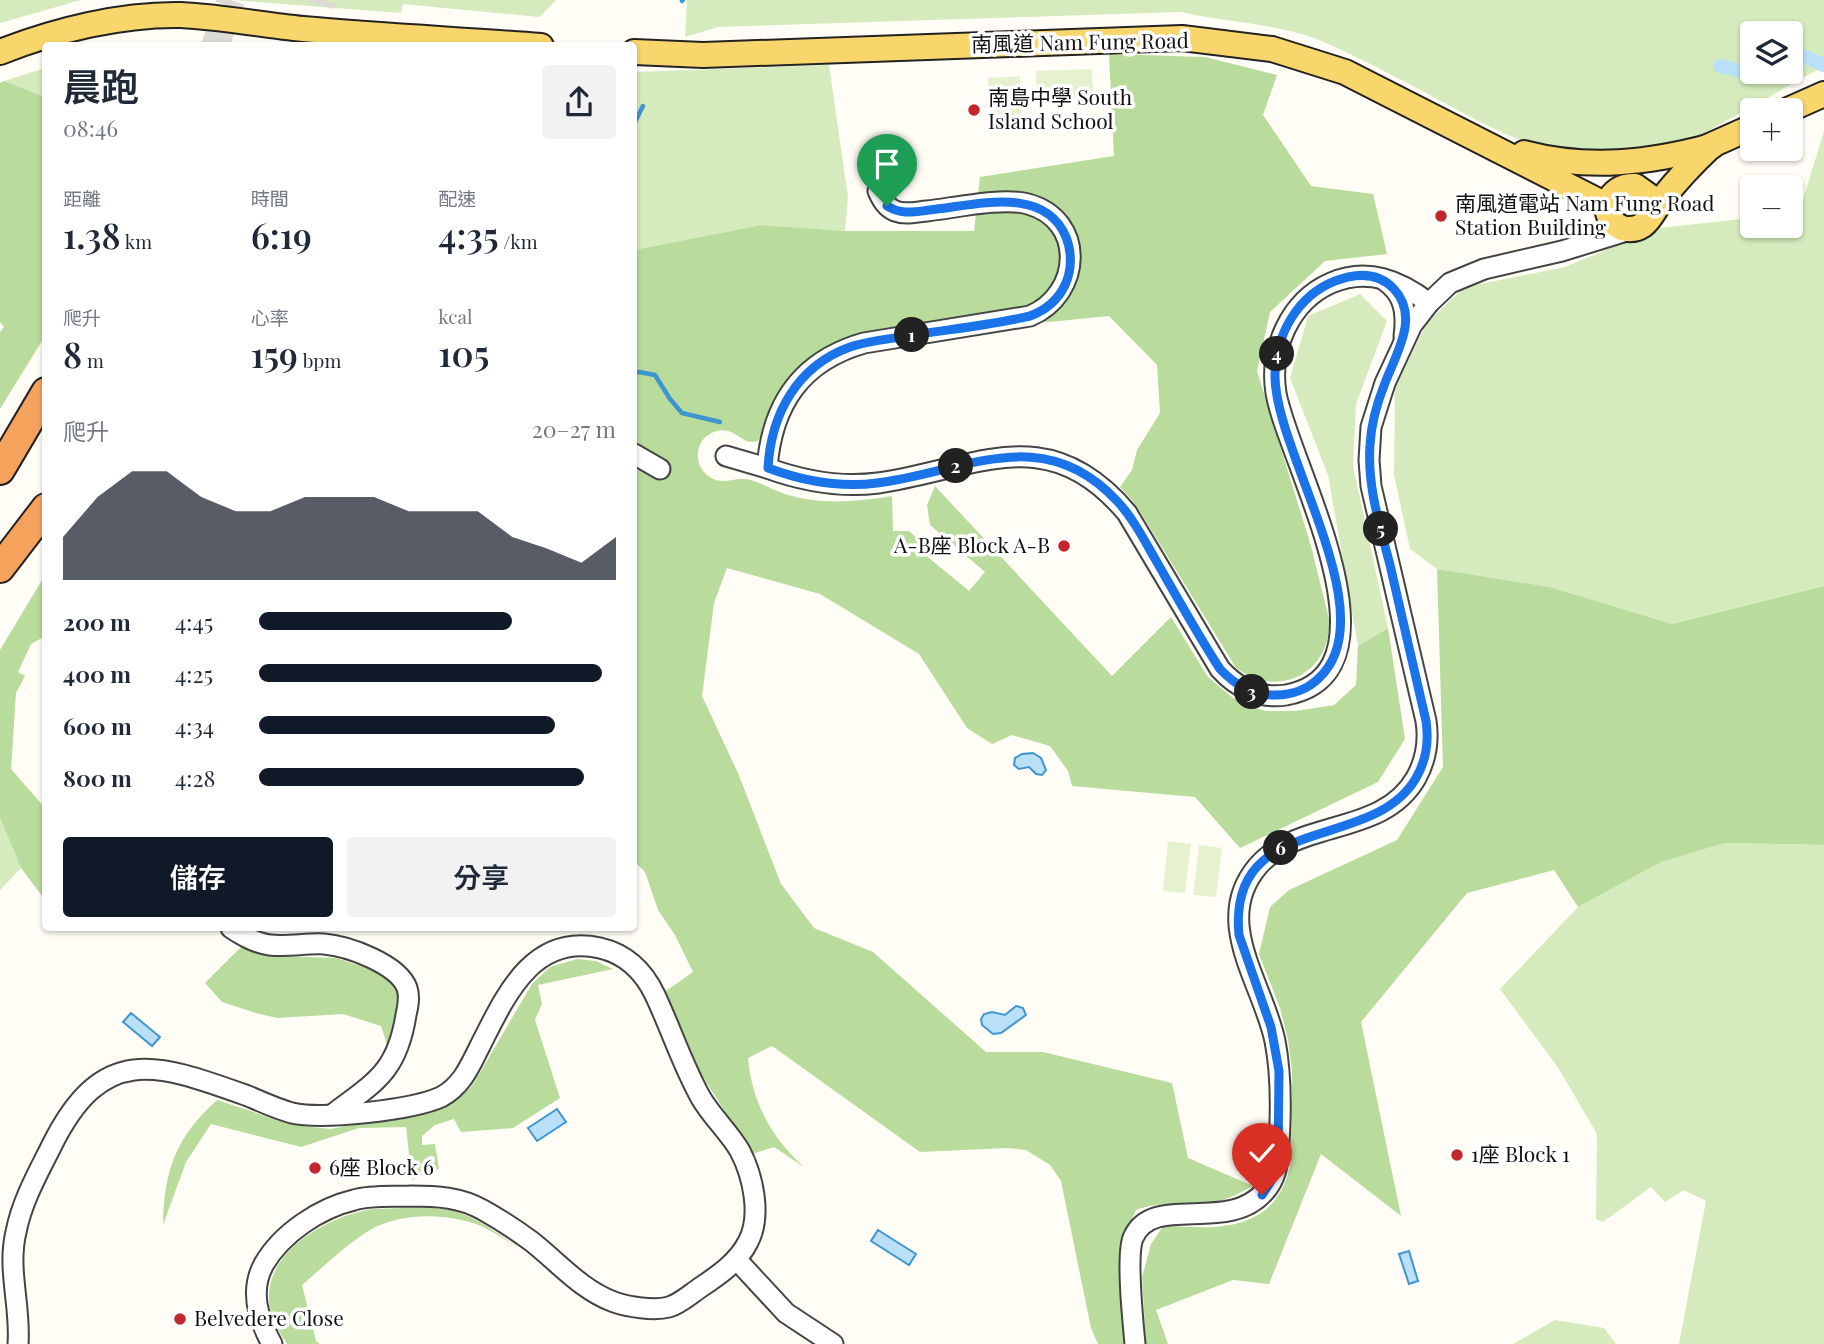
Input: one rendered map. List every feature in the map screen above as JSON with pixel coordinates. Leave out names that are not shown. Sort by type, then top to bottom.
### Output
[{"type":"highway","points":[[0,470],[42,398]]},
{"type":"highway","points":[[0,568],[42,513]]},
{"type":"main road","points":[[0,52],[30,41],[92,26],[136,18],[178,15],[302,29],[485,42]]},
{"type":"main road","name":"南風道 Nam Fung Road","points":[[637,52],[703,55],[1182,38],[1272,49],[1345,72],[1541,171],[1615,197]]},
{"type":"main road","points":[[1803,103],[1824,94]]},
{"type":"main road","points":[[1712,146],[1642,221],[1624,228],[1611,219],[1615,197],[1656,170],[1740,133]]},
{"type":"main road","points":[[1483,142],[1535,156],[1572,162],[1605,163],[1639,162],[1712,146]]},
{"type":"main road","points":[[1615,197],[1635,186],[1646,192],[1650,200],[1642,221]]},
{"type":"street","points":[[768,468],[773,429],[784,403],[800,380],[822,361],[835,353],[864,343],[1030,316],[1040,312],[1056,299],[1067,281],[1071,261],[1067,240],[1056,222],[1030,204],[1009,202],[906,213],[887,206],[878,191]]},
{"type":"street","points":[[1562,251],[1597,229],[1615,197]]},
{"type":"street","points":[[1135,1344],[1130,1254],[1133,1239],[1142,1225],[1166,1214],[1217,1214],[1237,1211],[1262,1195],[1276,1169],[1277,1057],[1269,1020],[1239,935],[1238,910],[1245,887],[1265,859],[1284,846],[1372,816],[1394,804],[1412,785],[1424,761],[1428,737],[1426,721],[1374,498],[1369,460],[1371,427],[1377,406],[1402,345],[1412,325],[1429,303],[1450,284],[1473,272],[1562,251],[1642,221]]},
{"type":"street","points":[[1377,276],[1388,282],[1402,299],[1406,315],[1402,345]]},
{"type":"street","points":[[726,456],[821,483],[858,485],[896,480],[1004,456],[1037,458],[1068,467],[1095,481],[1127,513],[1214,660],[1227,677],[1244,689],[1264,695],[1295,692],[1314,683],[1329,668],[1338,649],[1341,628],[1335,583],[1322,530],[1279,406],[1275,376],[1277,350],[1291,318],[1313,295],[1343,279],[1377,276],[1398,282],[1429,303]]},
{"type":"street","points":[[637,456],[660,469]]},
{"type":"street","points":[[236,931],[250,939],[270,945],[327,944],[352,950],[386,967],[404,983],[408,1003],[403,1035],[396,1054],[376,1082],[332,1114]]},
{"type":"street","points":[[18,1344],[19,1311],[13,1256],[19,1219],[35,1179],[64,1121],[94,1086],[108,1077],[123,1071],[150,1069],[214,1084],[295,1113],[332,1114],[413,1105],[446,1094],[466,1075],[501,1004],[531,964],[551,953],[572,947],[607,950],[628,961],[651,987],[704,1105],[737,1147],[747,1167],[754,1193],[754,1220],[750,1241],[736,1259],[717,1276],[672,1307],[653,1308],[617,1303],[589,1290],[530,1241],[470,1203],[430,1196],[358,1199],[337,1206],[304,1223],[282,1242],[262,1267],[257,1288],[257,1309],[272,1344]]},
{"type":"street","points":[[736,1259],[786,1313],[833,1344]]},
{"type":"green space","points":[[0,0],[81,0],[0,23]]},
{"type":"green space","points":[[232,0],[556,0],[540,17],[403,4],[401,13]]},
{"type":"green space","points":[[686,0],[1824,0],[1824,66],[1803,78],[1803,21],[1740,21],[1740,84],[1792,84],[1767,98],[1740,98],[1740,113],[1676,149],[1591,157],[1559,146],[1558,150],[1515,138],[1373,65],[1309,36],[1181,12],[718,27],[685,37]]},
{"type":"green space","points":[[1109,54],[1205,57],[1277,75],[1263,115],[1311,186],[1373,194],[1387,254],[1325,261],[1270,312],[1257,371],[1311,546],[1329,619],[1328,638],[1322,654],[1312,667],[1300,676],[1285,681],[1269,681],[1252,677],[1236,668],[1136,505],[1120,487],[1132,470],[1137,450],[1160,413],[1157,365],[1109,316],[1049,322],[1012,321],[855,336],[813,355],[783,388],[763,436],[758,441],[747,441],[721,430],[708,435],[701,443],[698,458],[701,468],[712,479],[746,479],[785,494],[812,500],[865,500],[892,496],[893,531],[909,531],[917,538],[923,553],[969,591],[985,572],[930,525],[927,505],[935,486],[1112,676],[1171,617],[1208,677],[1233,698],[1266,711],[1296,711],[1334,705],[1356,685],[1358,646],[1388,628],[1405,739],[1378,782],[1240,848],[1195,797],[1072,786],[1068,771],[1050,746],[1012,735],[992,744],[967,728],[919,654],[820,594],[727,568],[714,603],[702,696],[738,773],[781,884],[814,928],[873,952],[986,1052],[1043,1052],[1172,1083],[1188,1158],[1253,1186],[1212,1203],[1164,1204],[1136,1210],[1120,1245],[1126,1344],[1098,1344],[1091,1328],[1061,1181],[1050,1165],[1026,1150],[1008,1148],[920,1152],[772,1046],[748,1058],[754,1090],[773,1132],[804,1167],[774,1147],[752,1154],[699,1071],[666,991],[693,972],[675,935],[658,910],[645,872],[637,864],[637,249],[761,225],[845,231],[974,231],[980,177],[1114,156]]},
{"type":"green space","points":[[829,65],[848,197],[845,231],[761,225],[637,249],[637,72]]},
{"type":"green space","points":[[42,69],[42,96],[4,81]]},
{"type":"green space","points":[[1092,69],[1093,97],[1037,100],[1036,71]]},
{"type":"green space","points":[[1020,76],[1022,132],[990,133],[988,78]]},
{"type":"green space","points":[[4,81],[42,96],[42,341],[0,409],[0,332],[4,327],[0,322],[0,83]]},
{"type":"green space","points":[[1824,131],[1824,586],[1672,624],[1550,587],[1437,569],[1410,549],[1394,475],[1395,388],[1428,321],[1465,287],[1565,267],[1658,228],[1740,219],[1740,238],[1803,238],[1803,200]]},
{"type":"green space","points":[[1360,294],[1387,321],[1356,404],[1353,466],[1388,628],[1358,646],[1328,475],[1290,378],[1308,316]]},
{"type":"green space","points":[[1437,569],[1550,587],[1672,624],[1824,586],[1824,845],[1725,843],[1661,862],[1578,907],[1554,870],[1467,893],[1361,1022],[1401,1216],[1321,1154],[1269,1284],[1233,1280],[1156,1310],[1168,1344],[1146,1344],[1142,1277],[1151,1244],[1164,1225],[1226,1226],[1261,1213],[1274,1201],[1284,1184],[1291,1161],[1292,1070],[1288,1040],[1280,1008],[1259,954],[1270,907],[1289,890],[1397,840],[1443,767]]},
{"type":"green space","points":[[42,580],[42,638],[31,644],[18,672],[25,676],[16,693],[11,769],[42,805],[42,896],[21,868],[0,818],[0,650]]},
{"type":"green space","points":[[0,818],[21,868],[0,890]]},
{"type":"green space","points":[[1168,841],[1191,844],[1185,893],[1163,891]]},
{"type":"green space","points":[[1725,843],[1824,845],[1824,1344],[1679,1344],[1706,1201],[1684,1190],[1665,1202],[1651,1187],[1603,1222],[1596,1219],[1597,1134],[1559,1069],[1500,989],[1578,907],[1661,862]]},
{"type":"green space","points":[[1199,845],[1222,848],[1216,897],[1193,895]]},
{"type":"green space","points":[[241,947],[275,956],[336,958],[379,972],[395,984],[401,997],[389,1051],[381,1026],[343,1014],[277,1018],[222,1002],[205,983]]},
{"type":"green space","points":[[577,959],[596,961],[613,969],[538,985],[542,1004],[535,1020],[560,1098],[513,1128],[461,1132],[454,1119],[435,1125],[422,1136],[422,1145],[435,1144],[439,1169],[412,1180],[406,1127],[359,1128],[301,1147],[211,1124],[186,1162],[163,1225],[166,1187],[175,1156],[191,1127],[217,1100],[293,1125],[330,1129],[438,1110],[456,1101],[472,1086],[532,984],[550,967]]},
{"type":"green space","points":[[426,1208],[458,1212],[484,1224],[523,1251],[481,1226],[454,1219],[410,1217],[383,1224],[353,1242],[302,1285],[316,1341],[320,1344],[287,1344],[269,1305],[271,1281],[278,1265],[290,1250],[320,1227],[372,1209]]},
{"type":"green space","points":[[1555,1320],[1604,1328],[1616,1344],[1513,1344]]},
{"type":"water","points":[[1033,753],[1041,758],[1046,770],[1042,775],[1036,774],[1029,767],[1019,769],[1014,765],[1015,758]]},
{"type":"water","points":[[1016,1006],[1023,1008],[1026,1015],[1001,1033],[993,1034],[982,1025],[984,1014],[992,1012],[1005,1015]]},
{"type":"water","points":[[131,1013],[160,1037],[152,1046],[123,1022]]},
{"type":"water","points":[[557,1109],[566,1122],[537,1141],[528,1128]]},
{"type":"water","points":[[878,1230],[916,1254],[909,1265],[871,1241]]},
{"type":"water","points":[[1409,1251],[1418,1281],[1409,1284],[1399,1254]]},
{"type":"waterway","points":[[1803,56],[1824,65]]},
{"type":"waterway","points":[[1720,66],[1740,71]]},
{"type":"waterway","points":[[637,118],[643,106]]},
{"type":"waterway","points":[[637,372],[655,375],[682,413],[720,422]]},
{"type":"tunnel","points":[[216,42],[231,0]]},
{"type":"tunnel","points":[[311,42],[322,0]]},
{"type":"place","name":"南島中學 South Island School","points":[[974,110]]},
{"type":"place","name":"南風道電站 Nam Fung Road Station Building","points":[[1441,216]]},
{"type":"place","name":"A-B座 Block A-B","points":[[1064,546]]},
{"type":"place","name":"1座 Block 1","points":[[1457,1155]]},
{"type":"place","name":"6座 Block 6","points":[[315,1168]]},
{"type":"place","name":"Belvedere Close","points":[[180,1319]]},
{"type":"route","points":[[887,206],[906,213],[1009,202],[1030,204],[1049,215],[1063,231],[1071,261],[1067,281],[1049,306],[1030,316],[864,343],[849,347],[822,361],[800,380],[784,403],[773,429],[768,468],[821,483],[858,485],[896,480],[1004,456],[1037,458],[1068,467],[1095,481],[1118,501],[1136,526],[1220,669],[1244,689],[1264,695],[1285,695],[1314,683],[1329,668],[1341,639],[1331,560],[1279,406],[1275,376],[1277,350],[1291,318],[1304,302],[1332,282],[1354,276],[1377,276],[1388,282],[1402,299],[1406,315],[1402,345],[1375,413],[1371,427],[1369,460],[1371,486],[1428,737],[1419,773],[1404,795],[1394,804],[1372,816],[1295,841],[1274,852],[1257,867],[1241,898],[1238,910],[1239,935],[1267,1013],[1279,1071],[1278,1160],[1273,1178],[1262,1195]]}]
